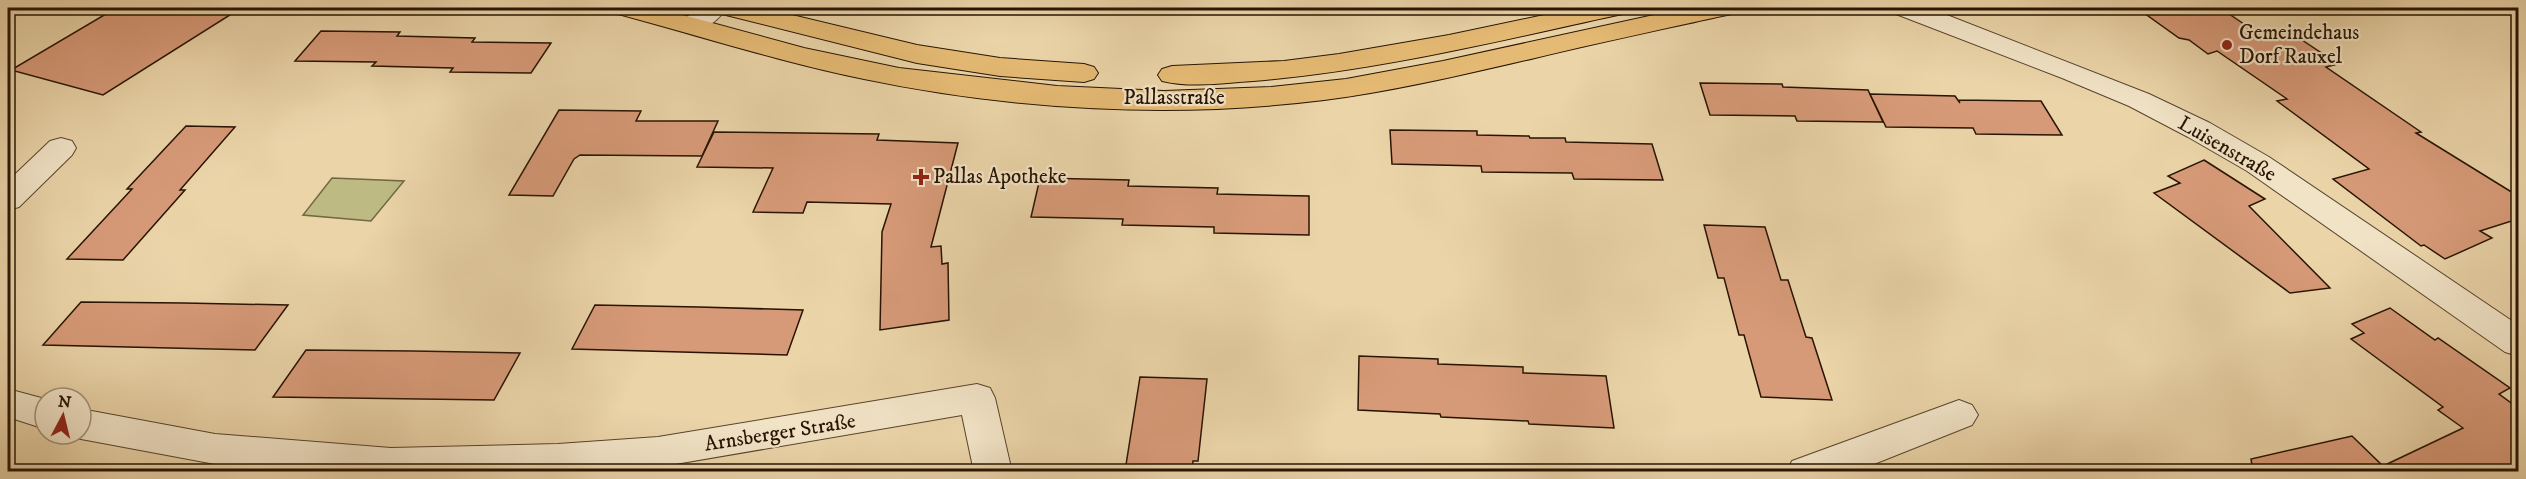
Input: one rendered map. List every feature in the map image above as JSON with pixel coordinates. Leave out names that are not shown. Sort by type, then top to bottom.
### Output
[{"type":"main road","name":"Pallasstraße","points":[[628,8],[703,16],[839,65],[909,78],[992,89],[1087,96],[1225,99],[1322,91],[1420,75],[1722,8]]},
{"type":"main road","name":"Pallasstraße","points":[[732,8],[917,54],[1000,67],[1103,75],[1213,76],[1311,69],[1406,52],[1613,8]]},
{"type":"street","name":"Luisenstraße","points":[[1906,8],[2130,96],[2199,130],[2258,164],[2518,343]]},
{"type":"street","points":[[8,199],[61,148]]},
{"type":"street","name":"Arnsberger Straße","points":[[93,426],[215,449],[391,464],[558,460],[658,452],[869,418],[976,398],[993,471]]},
{"type":"street","points":[[8,403],[33,410]]},
{"type":"street","points":[[1806,471],[1848,466],[1959,415]]},
{"type":"shaded area","points":[[332,178],[404,181],[371,221],[303,215]]},
{"type":"building","points":[[116,8],[241,8],[103,95],[11,70]]},
{"type":"building","points":[[2137,8],[2220,8],[2262,36],[2287,30],[2338,64],[2326,67],[2421,132],[2416,133],[2518,196],[2518,219],[2480,231],[2492,238],[2445,259],[2424,245],[2421,246],[2333,179],[2369,169],[2277,101],[2287,99],[2217,51],[2208,54],[2189,40],[2179,38]]},
{"type":"building","points":[[321,31],[400,32],[397,36],[475,38],[472,42],[551,43],[531,73],[450,72],[453,68],[372,66],[376,62],[295,61]]},
{"type":"building","points":[[1700,83],[1782,84],[1783,87],[1868,90],[1883,122],[1797,121],[1795,116],[1710,115]]},
{"type":"building","points":[[1870,94],[1955,96],[1960,103],[1958,100],[2041,101],[2062,135],[1976,134],[1973,128],[1886,127]]},
{"type":"building","points":[[559,110],[641,111],[636,121],[718,121],[702,156],[580,155],[574,159],[553,196],[509,195]]},
{"type":"building","points":[[186,126],[235,127],[180,190],[185,190],[123,260],[67,259],[132,189],[127,189]]},
{"type":"building","points":[[1390,130],[1477,131],[1477,135],[1565,138],[1566,142],[1652,144],[1663,180],[1574,179],[1572,173],[1482,172],[1481,166],[1392,164]]},
{"type":"building","points":[[714,132],[879,134],[877,140],[958,143],[931,247],[941,246],[942,264],[948,263],[949,320],[880,330],[882,232],[891,204],[807,202],[803,213],[753,212],[773,168],[697,167]]},
{"type":"building","points":[[2204,160],[2265,199],[2249,206],[2330,288],[2290,293],[2154,193],[2180,183],[2168,176]]},
{"type":"building","points":[[1040,178],[1129,180],[1128,186],[1218,188],[1217,194],[1309,196],[1309,235],[1214,233],[1214,227],[1122,225],[1123,219],[1031,217]]},
{"type":"building","points":[[1704,225],[1765,227],[1781,280],[1788,280],[1806,337],[1812,338],[1832,400],[1761,397],[1744,335],[1739,335],[1724,278],[1718,278]]},
{"type":"building","points":[[81,302],[288,305],[255,350],[43,345]]},
{"type":"building","points":[[595,305],[803,310],[787,355],[572,349]]},
{"type":"building","points":[[2390,308],[2510,388],[2499,394],[2518,408],[2518,471],[2253,471],[2251,459],[2352,436],[2383,466],[2463,428],[2438,410],[2443,407],[2351,339],[2364,333],[2352,324]]},
{"type":"building","points":[[306,350],[520,353],[494,400],[273,397]]},
{"type":"building","points":[[1359,356],[1438,359],[1438,364],[1523,367],[1523,373],[1606,376],[1614,428],[1529,424],[1528,421],[1358,410]]},
{"type":"building","points":[[1140,377],[1207,379],[1198,461],[1193,461],[1192,471],[1125,471]]},
{"type":"place","name":"Gemeindehaus Dorf Rauxel","points":[[2227,45]]},
{"type":"place","name":"Pallas Apotheke","points":[[921,177]]}]
